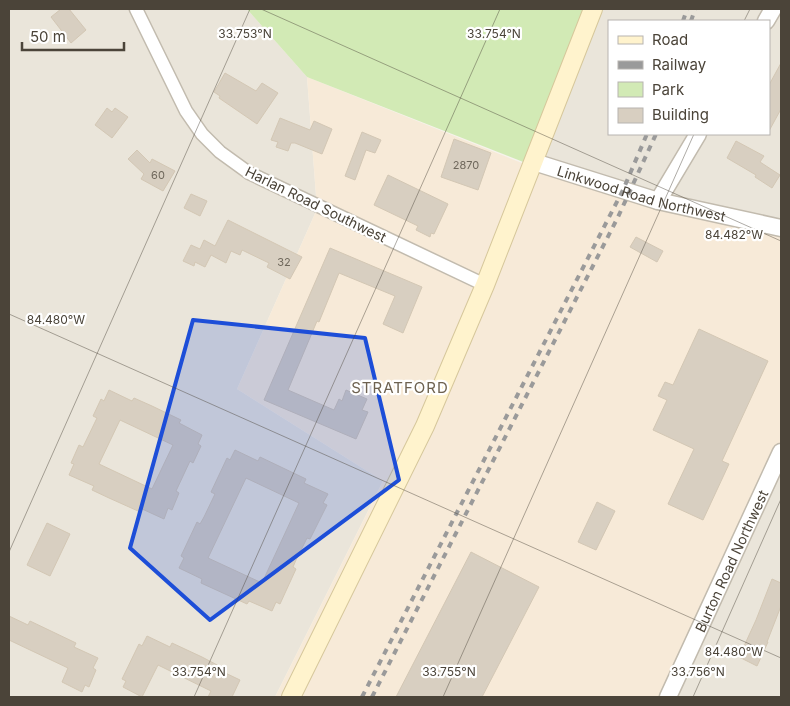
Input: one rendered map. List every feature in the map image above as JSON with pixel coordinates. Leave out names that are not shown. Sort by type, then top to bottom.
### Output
[{"type":"main road","points":[[291,697],[425,426],[534,162],[593,9]]},
{"type":"street","name":"Harlan Road Southwest","points":[[136,9],[186,111],[202,134],[220,152],[249,173],[484,285]]},
{"type":"street","points":[[767,20],[773,9]]},
{"type":"street","points":[[658,201],[697,135]]},
{"type":"street","name":"Linkwood Road Northwest","points":[[534,162],[658,201],[781,228]]},
{"type":"street","name":"Burton Road Northwest","points":[[668,697],[781,452]]},
{"type":"highlighted area","points":[[193,320],[365,338],[399,480],[210,620],[130,548]]},
{"type":"shaded area","points":[[9,9],[247,9],[307,77],[317,209],[237,389],[383,481],[275,697],[9,697]]},
{"type":"shaded area","points":[[586,9],[781,9],[781,227],[531,165]]},
{"type":"shaded area","points":[[307,77],[522,163],[676,198],[781,227],[781,468],[667,697],[275,697],[383,481],[237,389],[317,209]]},
{"type":"shaded area","points":[[781,468],[781,697],[667,697]]},
{"type":"green space","points":[[247,9],[586,9],[531,165],[307,77]]},
{"type":"building","points":[[61,9],[69,9],[86,30],[71,43],[51,17]]},
{"type":"building","points":[[781,63],[781,109],[770,129],[770,83]]},
{"type":"building","points":[[225,73],[256,91],[262,83],[278,93],[257,124],[219,98],[220,96],[214,92]]},
{"type":"building","points":[[107,108],[112,112],[115,108],[128,117],[112,138],[95,125]]},
{"type":"building","points":[[280,118],[310,130],[314,121],[332,129],[322,154],[295,143],[291,143],[288,151],[276,147],[278,142],[271,140]]},
{"type":"building","points":[[362,132],[381,140],[375,153],[366,150],[355,180],[345,176]]},
{"type":"building","points":[[454,139],[491,153],[478,190],[441,177]]},
{"type":"building","points":[[736,141],[764,156],[760,162],[780,175],[772,188],[755,177],[756,175],[727,158]]},
{"type":"building","points":[[137,150],[150,163],[152,159],[175,171],[163,191],[141,179],[144,174],[128,159]]},
{"type":"building","points":[[388,175],[448,204],[434,234],[431,233],[430,237],[416,230],[418,226],[374,205]]},
{"type":"building","points":[[191,194],[207,201],[200,216],[184,208]]},
{"type":"building","points":[[228,220],[302,257],[290,279],[267,267],[269,263],[242,250],[240,255],[231,251],[226,263],[211,255],[205,267],[195,262],[194,266],[183,261],[191,245],[200,249],[204,240],[215,246]]},
{"type":"building","points":[[636,237],[663,251],[657,262],[630,247]]},
{"type":"building","points":[[330,248],[422,287],[403,333],[383,324],[395,296],[339,273],[319,322],[317,321],[288,390],[334,410],[339,399],[342,401],[346,390],[367,399],[362,410],[368,412],[356,439],[264,400]]},
{"type":"building","points":[[699,329],[768,361],[722,461],[729,464],[703,520],[668,504],[694,449],[653,430],[667,400],[658,396],[665,382],[673,385]]},
{"type":"building","points":[[109,390],[132,401],[134,398],[181,420],[179,423],[202,435],[198,444],[201,446],[193,463],[190,461],[176,491],[179,493],[172,510],[168,508],[164,519],[140,508],[138,511],[109,498],[92,490],[94,486],[69,475],[74,464],[71,463],[79,445],[83,447],[97,418],[93,416],[101,399],[104,401]],"holes":[[[120,420],[173,445],[152,489],[99,464]]]},
{"type":"building","points":[[235,450],[258,461],[260,457],[306,479],[304,483],[328,494],[323,503],[327,505],[310,539],[307,538],[296,560],[293,567],[296,569],[280,604],[276,602],[272,611],[249,601],[247,604],[201,583],[202,579],[179,568],[184,558],[181,556],[197,522],[200,524],[215,494],[211,492],[227,458],[230,460]],"holes":[[[246,478],[299,503],[262,583],[208,558]]]},
{"type":"building","points":[[597,502],[615,511],[596,550],[578,542]]},
{"type":"building","points":[[47,523],[70,534],[50,576],[27,565]]},
{"type":"building","points":[[471,552],[539,587],[482,697],[396,697]]},
{"type":"building","points":[[772,579],[781,583],[781,606],[757,666],[739,657]]},
{"type":"building","points":[[9,616],[28,625],[30,621],[76,643],[74,647],[98,658],[93,668],[96,670],[89,687],[85,685],[82,692],[62,682],[68,668],[9,640]]},
{"type":"building","points":[[147,636],[170,647],[172,643],[202,657],[219,666],[217,669],[240,680],[232,697],[208,697],[211,691],[158,665],[142,697],[123,687],[126,681],[122,679],[139,644],[142,646]]},
{"type":"railway","points":[[683,20],[687,9]]},
{"type":"railway","points":[[691,20],[695,9]]},
{"type":"railway","points":[[362,697],[623,190],[647,135]]},
{"type":"railway","points":[[372,697],[618,217],[656,135]]},
{"type":"district","name":"STRATFORD","points":[[400,387]]}]
